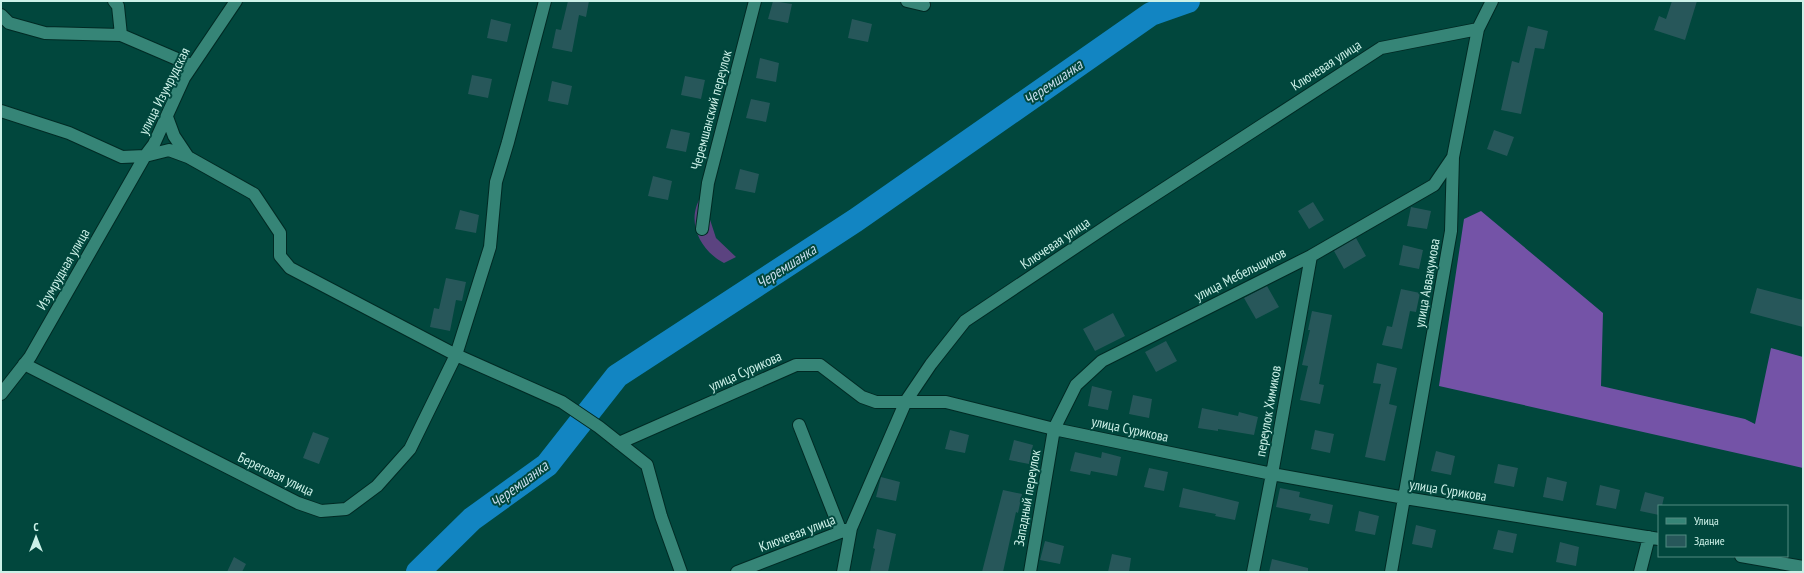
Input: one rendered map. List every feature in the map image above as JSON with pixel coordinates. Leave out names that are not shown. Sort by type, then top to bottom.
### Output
[{"type":"street","name":"улица Изумрудская","points":[[145,156],[154,144],[191,65],[236,1]]},
{"type":"street","name":"Береговая улица","points":[[24,364],[298,503],[321,511],[346,508],[377,486],[410,449],[456,355],[490,247],[496,182],[545,1]]},
{"type":"street","name":"Черемшанский переулок","points":[[702,228],[708,184],[755,1]]},
{"type":"street","points":[[907,1],[924,5]]},
{"type":"street","name":"улица Аввакумова","points":[[1391,572],[1451,231],[1453,157],[1478,29],[1492,1]]},
{"type":"street","points":[[117,3],[122,35]]},
{"type":"street","points":[[1,15],[10,23],[45,33],[122,35],[191,65]]},
{"type":"street","name":"Ключевая улица","points":[[737,572],[846,530],[906,401],[931,364],[965,322],[1116,220],[1381,48],[1478,29]]},
{"type":"street","points":[[1,110],[69,133],[122,157],[145,156],[169,150],[188,157],[254,194],[280,233],[280,256],[290,268],[456,355],[562,402],[585,417],[647,465],[661,516],[681,572]]},
{"type":"street","points":[[167,117],[174,136],[188,157]]},
{"type":"street","name":"Изумрудная улица","points":[[1,394],[24,364],[145,156]]},
{"type":"street","name":"улица Мебельщиков","points":[[1054,428],[1076,385],[1102,361],[1310,256],[1434,185],[1453,157]]},
{"type":"street","name":"переулок Химиков","points":[[1253,572],[1272,474],[1310,256]]},
{"type":"street","name":"улица Сурикова","points":[[619,443],[796,365],[820,365],[862,397],[876,402],[946,402],[1054,428],[1272,474],[1405,498],[1654,538]]},
{"type":"street","points":[[799,425],[846,530],[843,572]]},
{"type":"street","name":"Западный переулок","points":[[1030,572],[1054,428]]},
{"type":"street","points":[[1640,572],[1654,538]]},
{"type":"street","points":[[1744,557],[1776,568],[1803,567]]},
{"type":"shaded area","points":[[702,195],[716,238],[736,257],[724,263],[708,250],[697,234],[695,214],[697,205]]},
{"type":"shaded area","points":[[1481,211],[1603,313],[1601,386],[1745,419],[1755,424],[1771,348],[1803,357],[1803,468],[1439,386],[1464,219]]},
{"type":"building","points":[[568,1],[589,1],[586,17],[579,15],[572,52],[552,48],[556,29],[561,30]]},
{"type":"building","points":[[773,1],[792,4],[788,23],[768,19]]},
{"type":"building","points":[[1672,1],[1697,1],[1685,40],[1654,30],[1659,16],[1666,19]]},
{"type":"building","points":[[491,19],[511,24],[507,42],[487,38]]},
{"type":"building","points":[[852,19],[872,24],[868,42],[848,38]]},
{"type":"building","points":[[1528,26],[1548,31],[1544,49],[1535,48],[1521,114],[1501,110],[1512,61],[1519,63]]},
{"type":"building","points":[[760,58],[779,63],[776,82],[756,78]]},
{"type":"building","points":[[472,75],[492,79],[488,98],[468,94]]},
{"type":"building","points":[[685,76],[705,80],[701,99],[681,95]]},
{"type":"building","points":[[552,81],[572,86],[568,105],[548,101]]},
{"type":"building","points":[[751,99],[770,103],[766,122],[746,118]]},
{"type":"building","points":[[671,129],[690,133],[686,152],[666,148]]},
{"type":"building","points":[[1494,130],[1514,137],[1507,156],[1487,149]]},
{"type":"building","points":[[740,169],[759,174],[755,193],[735,189]]},
{"type":"building","points":[[653,176],[672,181],[668,200],[648,196]]},
{"type":"building","points":[[1313,202],[1324,220],[1309,229],[1298,211]]},
{"type":"building","points":[[1411,207],[1431,211],[1427,229],[1407,226]]},
{"type":"building","points":[[460,210],[479,215],[476,233],[455,229]]},
{"type":"building","points":[[1356,238],[1366,256],[1344,269],[1334,251]]},
{"type":"building","points":[[1403,245],[1423,250],[1419,269],[1399,265]]},
{"type":"building","points":[[446,278],[466,282],[462,301],[456,300],[450,331],[430,327],[434,308],[439,309]]},
{"type":"building","points":[[1267,286],[1279,307],[1256,319],[1244,298]]},
{"type":"building","points":[[1757,288],[1803,300],[1803,327],[1750,313]]},
{"type":"building","points":[[1401,289],[1420,293],[1416,312],[1410,311],[1402,349],[1382,345],[1387,326],[1392,327]]},
{"type":"building","points":[[1312,311],[1332,315],[1319,384],[1324,385],[1320,404],[1300,400],[1308,366],[1302,365],[1310,330],[1308,330]]},
{"type":"building","points":[[1113,313],[1125,336],[1095,351],[1083,329]]},
{"type":"building","points":[[1166,341],[1177,361],[1156,372],[1145,352]]},
{"type":"building","points":[[1377,363],[1397,368],[1389,404],[1397,406],[1385,461],[1365,457],[1381,384],[1373,383]]},
{"type":"building","points":[[1092,386],[1112,391],[1108,410],[1088,406]]},
{"type":"building","points":[[1133,395],[1152,399],[1149,418],[1129,414]]},
{"type":"building","points":[[1202,408],[1238,416],[1239,412],[1258,417],[1254,435],[1218,429],[1218,431],[1198,428]]},
{"type":"building","points":[[950,430],[969,435],[965,453],[945,449]]},
{"type":"building","points":[[1315,430],[1334,434],[1330,453],[1311,449]]},
{"type":"building","points":[[313,432],[329,438],[319,464],[303,458]]},
{"type":"building","points":[[1014,440],[1033,445],[1029,464],[1009,460]]},
{"type":"building","points":[[1436,451],[1455,456],[1451,475],[1431,471]]},
{"type":"building","points":[[1075,452],[1101,458],[1102,452],[1121,457],[1117,476],[1091,471],[1090,475],[1070,471]]},
{"type":"building","points":[[1498,464],[1518,468],[1514,487],[1494,483]]},
{"type":"building","points":[[1149,468],[1168,472],[1164,491],[1144,487]]},
{"type":"building","points":[[881,477],[900,482],[896,501],[876,497]]},
{"type":"building","points":[[1547,477],[1567,482],[1563,501],[1543,497]]},
{"type":"building","points":[[1600,485],[1620,490],[1616,509],[1596,505]]},
{"type":"building","points":[[1183,488],[1239,502],[1235,520],[1215,516],[1216,514],[1179,507]]},
{"type":"building","points":[[1280,488],[1300,492],[1299,497],[1333,505],[1329,524],[1309,520],[1311,514],[1276,507]]},
{"type":"building","points":[[1003,490],[1022,494],[1018,513],[1016,512],[1003,572],[982,572]]},
{"type":"building","points":[[1645,492],[1664,497],[1662,505],[1658,505],[1658,515],[1640,511]]},
{"type":"building","points":[[1359,511],[1379,516],[1375,535],[1355,531]]},
{"type":"building","points":[[1416,525],[1436,530],[1432,548],[1412,544]]},
{"type":"building","points":[[877,529],[896,534],[888,572],[870,572],[875,549],[873,548]]},
{"type":"building","points":[[1498,530],[1517,534],[1513,553],[1493,549]]},
{"type":"building","points":[[1045,541],[1064,546],[1060,564],[1040,560]]},
{"type":"building","points":[[1560,542],[1579,547],[1576,566],[1556,562]]},
{"type":"building","points":[[1112,554],[1131,558],[1129,572],[1108,572]]},
{"type":"building","points":[[234,557],[246,564],[242,572],[227,572]]},
{"type":"building","points":[[1272,559],[1308,568],[1308,572],[1269,572]]},
{"type":"waterway","name":"Черемшанка","points":[[418,572],[472,519],[547,465],[617,376],[856,220],[1151,14],[1188,1]]}]
